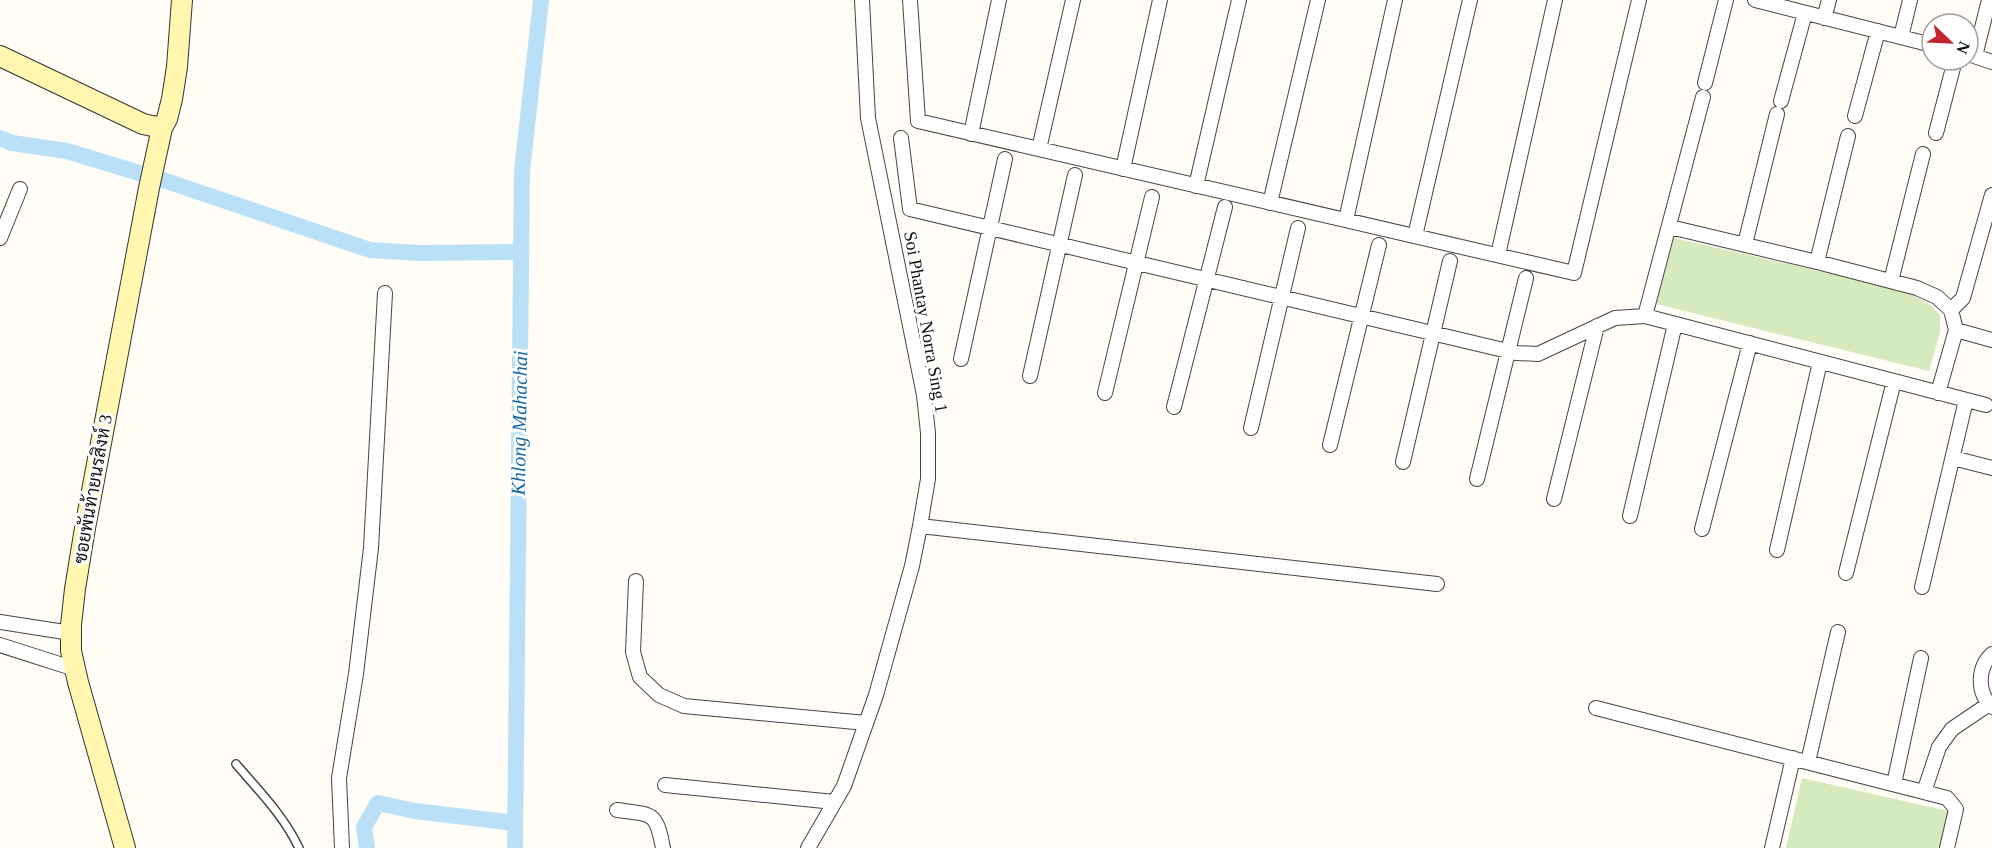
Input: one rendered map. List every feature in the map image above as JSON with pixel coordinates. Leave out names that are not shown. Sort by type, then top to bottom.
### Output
[{"type":"street","name":"ซอยพันท้ายนรสิงห์ 3","points":[[125,848],[75,669],[71,633],[75,589],[85,528],[149,188],[162,128],[172,99],[182,0]]},
{"type":"street","name":"Soi Phantay Norra Sing 1","points":[[808,848],[844,786],[879,684],[912,566],[928,479],[928,434],[924,395],[868,118],[862,0]]},
{"type":"street","points":[[910,0],[918,121],[1574,273],[1639,0]]},
{"type":"street","points":[[971,134],[999,0]]},
{"type":"street","points":[[1039,149],[1073,0]]},
{"type":"street","points":[[1124,169],[1160,0]]},
{"type":"street","points":[[1197,186],[1239,0]]},
{"type":"street","points":[[1270,203],[1317,0]]},
{"type":"street","points":[[1346,220],[1395,0]]},
{"type":"street","points":[[1415,236],[1470,0]]},
{"type":"street","points":[[1498,255],[1555,0]]},
{"type":"street","points":[[1645,316],[1670,228],[1726,0]]},
{"type":"street","points":[[1755,0],[1920,42]]},
{"type":"street","points":[[1824,18],[1829,0]]},
{"type":"street","points":[[1901,37],[1910,0]]},
{"type":"street","points":[[1980,28],[1989,0]]},
{"type":"street","points":[[1745,244],[1805,13]]},
{"type":"street","points":[[1856,116],[1878,32]]},
{"type":"street","points":[[0,56],[142,124],[162,128]]},
{"type":"street","points":[[1936,133],[1953,72]]},
{"type":"street","points":[[1817,261],[1848,136]]},
{"type":"street","points":[[901,138],[910,209],[1508,351],[1538,354],[1615,318],[1645,316],[1938,393],[1989,403],[1992,419]]},
{"type":"street","points":[[1891,281],[1923,154]]},
{"type":"street","points":[[961,359],[1005,159]]},
{"type":"street","points":[[1030,376],[1075,175]]},
{"type":"street","points":[[0,238],[20,189]]},
{"type":"street","points":[[1951,310],[1963,298],[1992,195]]},
{"type":"street","points":[[1105,393],[1152,197]]},
{"type":"street","points":[[1174,407],[1225,207]]},
{"type":"street","points":[[1251,428],[1298,228]]},
{"type":"street","points":[[1670,228],[1817,261],[1917,288],[1937,297],[1951,310],[1956,330],[1938,393]]},
{"type":"street","points":[[1330,445],[1379,245]]},
{"type":"street","points":[[1403,462],[1450,261]]},
{"type":"street","points":[[1477,479],[1526,278]]},
{"type":"street","points":[[342,848],[339,778],[356,674],[371,548],[386,293]]},
{"type":"street","points":[[1630,516],[1675,324]]},
{"type":"street","points":[[1554,499],[1597,326]]},
{"type":"street","points":[[1956,330],[1992,340]]},
{"type":"street","points":[[1702,529],[1750,343]]},
{"type":"street","points":[[1777,550],[1820,362]]},
{"type":"street","points":[[1846,573],[1894,381]]},
{"type":"street","points":[[1922,587],[1966,400]]},
{"type":"street","points":[[1953,458],[1992,468]]},
{"type":"street","points":[[920,526],[1437,584]]},
{"type":"street","points":[[636,581],[633,652],[640,677],[659,695],[684,706],[866,723]]},
{"type":"street","points":[[0,622],[71,633]]},
{"type":"street","points":[[1808,762],[1838,632]]},
{"type":"street","points":[[0,645],[75,669]]},
{"type":"street","points":[[1924,792],[1939,747],[1952,729],[1990,705],[1983,693],[1980,681],[1982,669],[1992,654]]},
{"type":"street","points":[[1894,784],[1921,658]]},
{"type":"street","points":[[1596,708],[1947,798],[1956,809],[1947,848]]},
{"type":"street","points":[[1772,848],[1793,758]]},
{"type":"street","points":[[665,785],[834,802]]},
{"type":"street","points":[[617,810],[647,814],[654,818],[659,827],[663,848]]},
{"type":"lane","points":[[236,764],[273,806],[292,833],[299,848]]},
{"type":"green space","points":[[1674,238],[1906,291],[1930,305],[1940,315],[1940,332],[1929,371],[1656,304]]},
{"type":"green space","points":[[1802,778],[1948,811],[1939,848],[1786,848]]},
{"type":"waterway","name":"Khlong Mahachai","points":[[515,848],[522,171],[541,0]]},
{"type":"waterway","points":[[0,138],[12,143],[67,151],[172,183],[370,250],[420,253],[521,252]]},
{"type":"waterway","points":[[367,848],[364,827],[378,803],[415,811],[515,823]]}]
